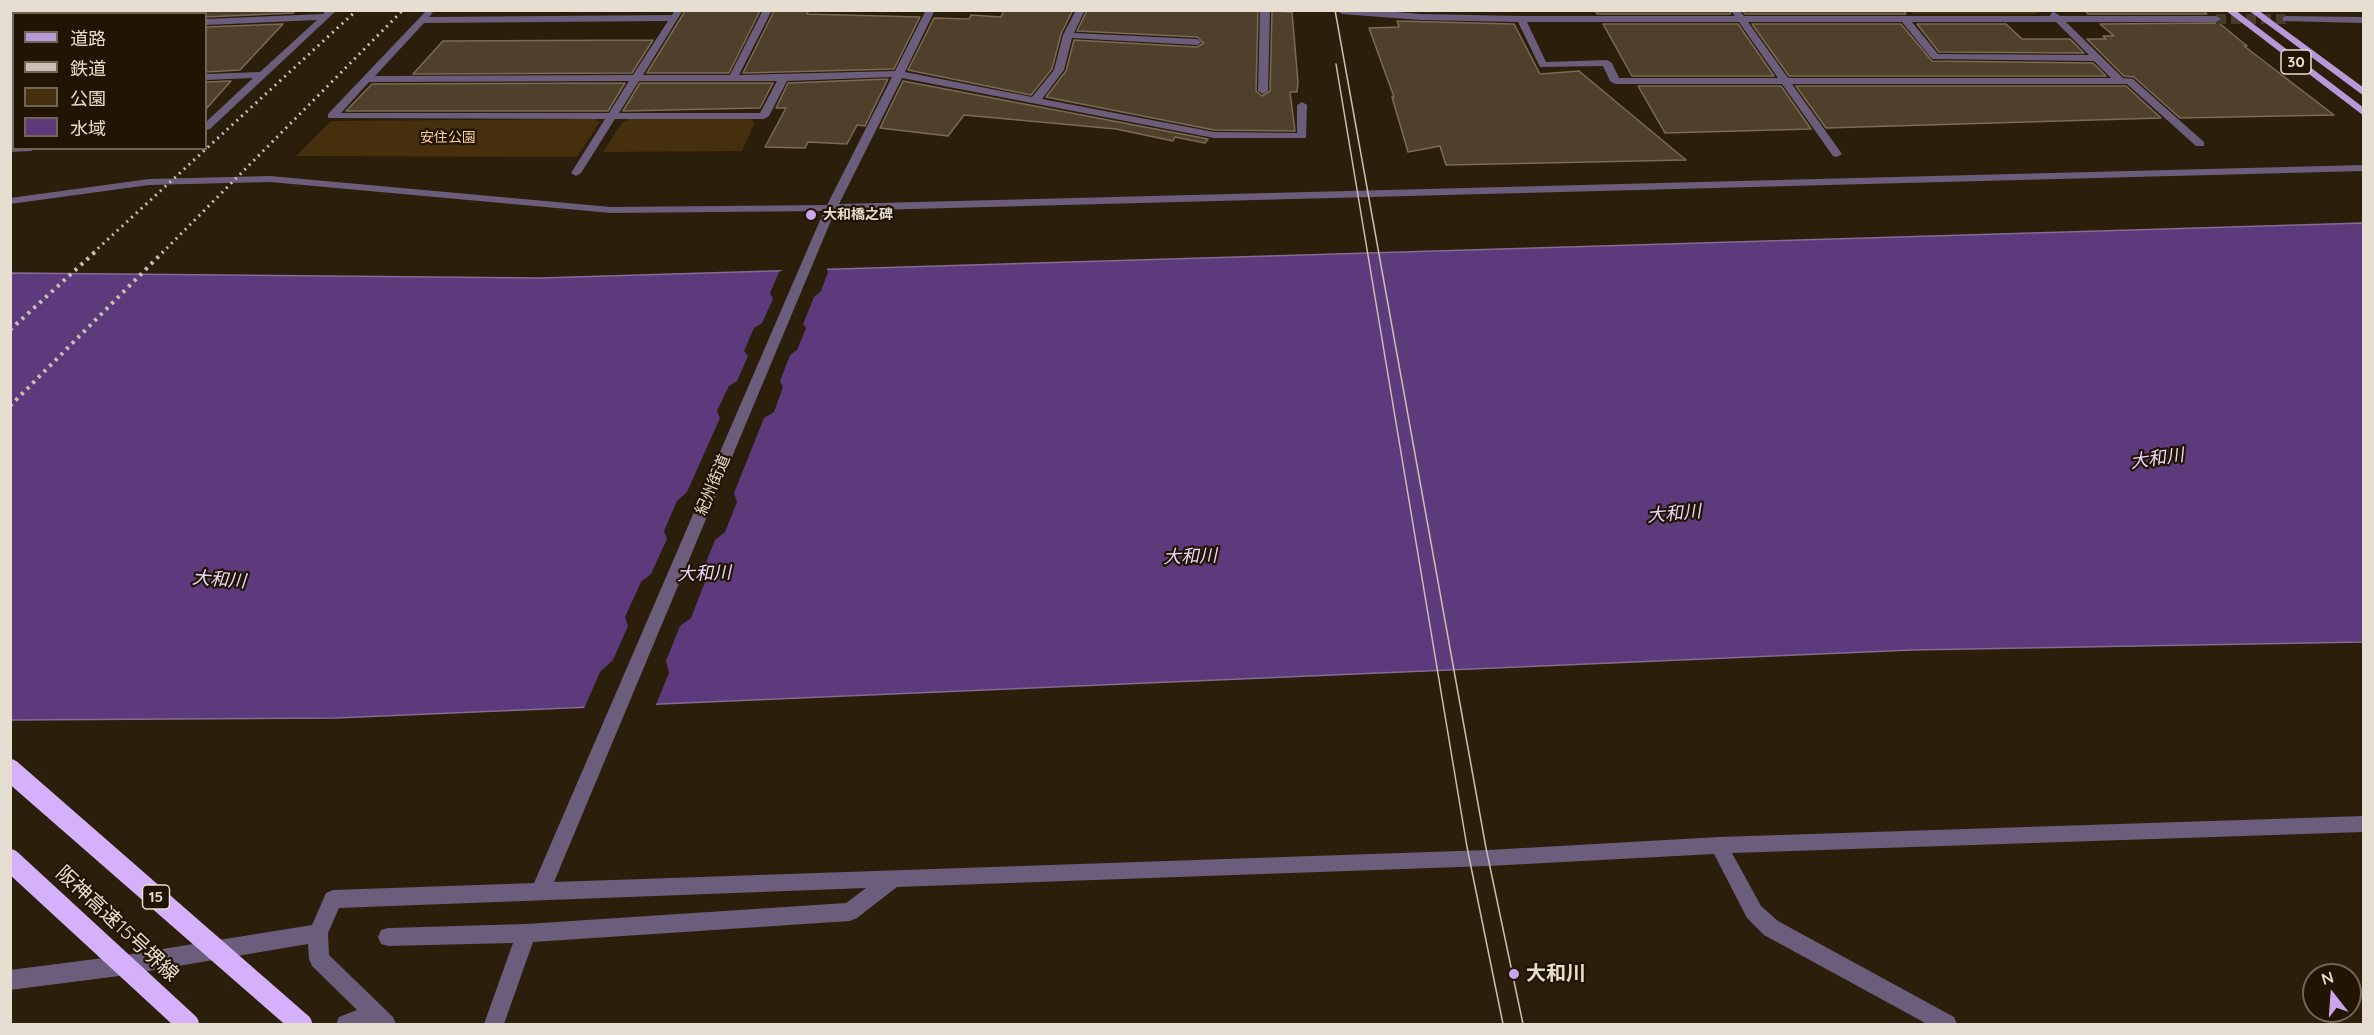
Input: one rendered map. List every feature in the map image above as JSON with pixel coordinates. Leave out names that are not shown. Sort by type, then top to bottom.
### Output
[{"type":"highway","name":"15","points":[[10,770],[302,1024]]},
{"type":"highway","name":"阪神高速15号堺線","points":[[10,860],[188,1024]]},
{"type":"main road","name":"30","points":[[2229,10],[2364,113]]},
{"type":"main road","name":"30","points":[[2252,10],[2364,93]]},
{"type":"street","points":[[207,126],[333,10]]},
{"type":"street","points":[[430,10],[332,116],[764,116],[784,78]]},
{"type":"street","points":[[733,78],[768,10]]},
{"type":"street","name":"紀州街道","points":[[542,890],[829,212],[931,10]]},
{"type":"street","points":[[1035,101],[1059,70],[1068,35],[1080,10]]},
{"type":"street","points":[[1263,91],[1265,10]]},
{"type":"street","points":[[2049,10],[2120,81]]},
{"type":"street","points":[[1342,11],[1421,17],[1521,19],[1737,14],[1905,19],[2216,19]]},
{"type":"street","points":[[421,20],[678,14]]},
{"type":"street","points":[[576,173],[678,14]]},
{"type":"street","points":[[1737,14],[1837,154]]},
{"type":"street","points":[[207,22],[325,18]]},
{"type":"street","points":[[1521,19],[1543,65],[1607,63],[1615,81],[2130,81],[2200,144]]},
{"type":"street","points":[[1905,19],[1935,57],[2097,58]]},
{"type":"street","points":[[2286,20],[2364,20]]},
{"type":"street","points":[[1068,35],[1197,42]]},
{"type":"street","points":[[207,77],[261,75]]},
{"type":"street","points":[[367,79],[897,77],[1214,135],[1302,136],[1302,105]]},
{"type":"street","points":[[10,201],[149,182],[270,179],[611,210],[829,212],[2364,168]]},
{"type":"street","points":[[379,1019],[319,959],[318,933],[333,899],[1488,858],[1719,845],[2364,824]]},
{"type":"street","points":[[1719,845],[1754,912],[1771,927],[1947,1024]]},
{"type":"street","points":[[388,937],[526,933],[850,912],[892,879]]},
{"type":"street","points":[[10,980],[119,966],[318,933]]},
{"type":"street","points":[[494,1024],[526,933]]},
{"type":"street","points":[[119,966],[174,1024]]},
{"type":"street","points":[[346,1024],[379,1019]]},
{"type":"green space","points":[[1910,11],[2041,11],[2036,14],[1913,14]]},
{"type":"green space","name":"安住公園","points":[[595,119],[600,122],[577,157],[296,156],[331,121]]},
{"type":"green space","points":[[630,119],[750,119],[755,122],[742,151],[603,152],[622,123]]},
{"type":"water","points":[[2363,223],[2363,642],[1912,650],[336,718],[11,720],[11,273],[540,278]]},
{"type":"pier","points":[[826,267],[828,272],[821,291],[814,297],[803,324],[806,328],[797,350],[790,355],[780,381],[783,387],[774,412],[764,418],[734,493],[737,502],[725,532],[715,540],[701,575],[705,582],[691,618],[680,626],[666,661],[669,673],[655,707],[583,711],[600,672],[613,660],[628,626],[625,617],[641,582],[651,574],[667,539],[664,531],[677,501],[687,492],[720,418],[717,411],[729,386],[737,381],[748,356],[744,351],[754,328],[762,323],[773,299],[770,293],[779,272],[786,268]]},
{"type":"building","points":[[206,10],[295,10],[293,13],[207,17]]},
{"type":"building","points":[[809,10],[807,14],[920,17],[894,69],[743,73],[774,11]]},
{"type":"building","points":[[1004,10],[1073,10],[1061,34],[1052,69],[1031,95],[908,70],[934,18],[969,19],[971,15],[1001,17]]},
{"type":"building","points":[[1087,10],[1258,11],[1256,91],[1262,96],[1270,91],[1272,11],[1292,12],[1298,82],[1297,92],[1290,92],[1295,131],[1214,130],[1046,97],[1066,71],[1074,40],[1197,47],[1204,43],[1197,37],[1077,31]]},
{"type":"building","points":[[1595,10],[1732,10],[1730,14],[1597,14]]},
{"type":"building","points":[[1742,10],[1903,10],[1906,14],[1745,14]]},
{"type":"building","points":[[2085,10],[2203,10],[2207,14],[2088,14]]},
{"type":"building","points":[[685,11],[760,11],[729,73],[647,73]]},
{"type":"building","points":[[1397,21],[1514,24],[1540,74],[1579,71],[1686,160],[1446,165],[1440,146],[1408,152],[1392,97],[1394,97],[1369,28],[1399,27]]},
{"type":"building","points":[[2219,23],[2247,46],[2244,46],[2334,115],[2180,118],[2134,77],[2124,76],[2087,39],[2106,39],[2103,36],[2114,36],[2100,24]]},
{"type":"building","points":[[283,24],[240,70],[207,72],[207,27]]},
{"type":"building","points":[[1603,24],[1738,24],[1774,76],[1632,76]]},
{"type":"building","points":[[1752,24],[1901,24],[1932,61],[2093,63],[2106,76],[1789,76]]},
{"type":"building","points":[[1917,24],[2006,24],[2022,39],[2070,39],[2084,53],[1939,52]]},
{"type":"building","points":[[653,40],[632,73],[413,74],[443,41]]},
{"type":"building","points":[[888,79],[865,126],[857,125],[847,144],[808,142],[805,148],[765,147],[786,108],[776,108],[788,83]]},
{"type":"building","points":[[231,81],[207,108],[207,82]]},
{"type":"building","points":[[903,81],[1208,139],[1205,143],[1175,137],[1173,141],[1116,129],[964,115],[948,136],[880,128]]},
{"type":"building","points":[[625,83],[608,111],[346,111],[372,84]]},
{"type":"building","points":[[640,83],[773,83],[760,108],[623,111]]},
{"type":"building","points":[[1638,86],[1781,86],[1811,129],[1665,133]]},
{"type":"building","points":[[1796,86],[2126,86],[2161,118],[1826,128]]},
{"type":"tunnel","points":[[2216,19],[2286,19]]},
{"type":"tram line","points":[[1335,10],[1486,848],[1523,1024]]},
{"type":"tram line","points":[[1336,64],[1467,847],[1503,1024]]},
{"type":"railway","points":[[207,148],[357,10]]},
{"type":"railway","points":[[162,253],[403,10]]},
{"type":"railway","points":[[93,253],[205,150]]},
{"type":"railway","points":[[10,330],[95,252]]},
{"type":"railway","points":[[10,406],[163,252]]},
{"type":"place","name":"大和橋之碑","points":[[811,215]]},
{"type":"place","name":"大和川","points":[[1514,974]]}]
